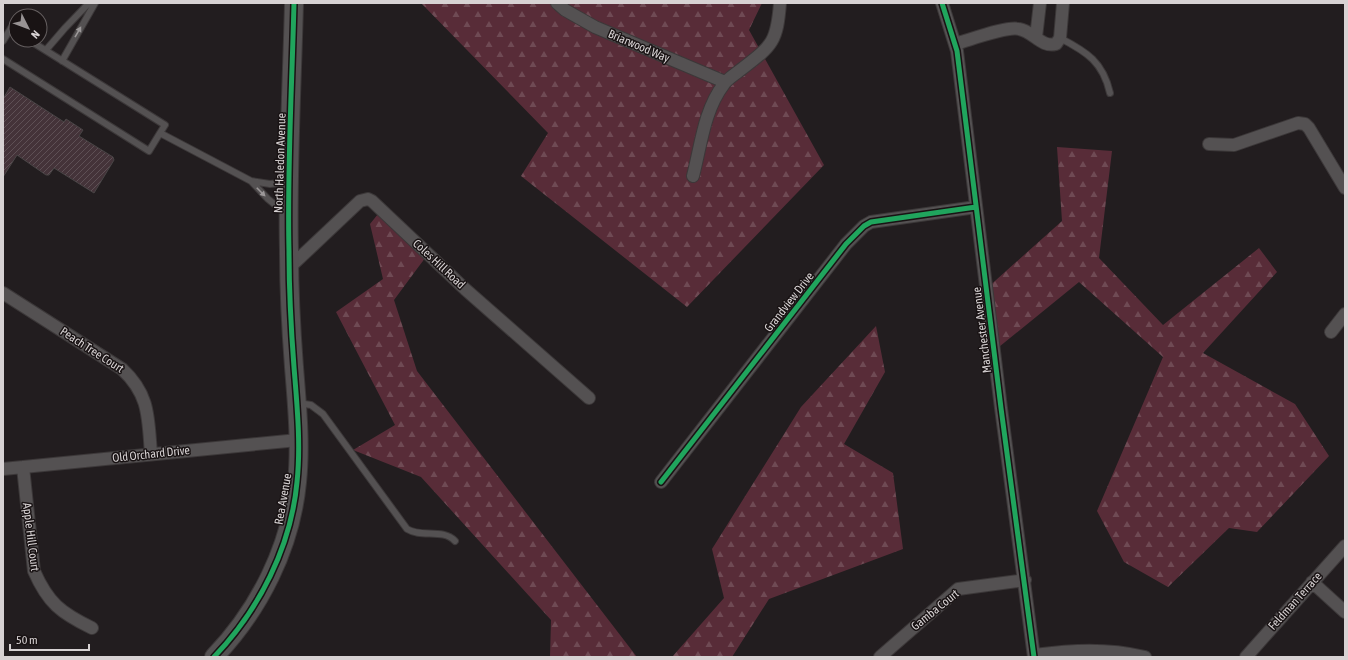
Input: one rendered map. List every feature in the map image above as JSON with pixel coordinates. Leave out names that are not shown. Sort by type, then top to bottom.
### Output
[{"type":"street","name":"North Haledon Avenue","points":[[291,324],[288,215],[294,3]]},
{"type":"street","name":"Briarwood Way","points":[[557,3],[564,10],[595,27],[724,82]]},
{"type":"street","points":[[693,176],[710,107],[724,82],[761,54],[770,44],[776,34],[780,3]]},
{"type":"street","name":"Manchester Avenue","points":[[942,3],[955,44],[1034,656]]},
{"type":"street","points":[[1036,37],[1040,3]]},
{"type":"street","points":[[955,44],[1012,28],[1028,32],[1046,44],[1056,44],[1060,38],[1063,3]]},
{"type":"street","points":[[1209,144],[1234,145],[1298,123],[1305,124],[1309,128],[1345,188]]},
{"type":"street","name":"Coles Hill Road","points":[[289,268],[360,201],[368,199],[372,201],[465,289],[589,398]]},
{"type":"street","name":"Grandview Drive","points":[[661,482],[846,244],[864,226],[871,222],[889,218],[976,207]]},
{"type":"street","name":"Peach Tree Court","points":[[3,293],[122,369],[132,378],[145,399],[148,410],[151,454]]},
{"type":"street","points":[[1331,332],[1345,314]]},
{"type":"street","name":"Rea Avenue","points":[[214,657],[238,629],[258,600],[268,582],[285,541],[297,483],[297,403],[291,324]]},
{"type":"street","name":"Old Orchard Drive","points":[[3,469],[298,440]]},
{"type":"street","name":"Apple Hill Court","points":[[23,467],[34,571],[47,596],[56,606],[67,616],[92,628]]},
{"type":"street","name":"Feldman Terrace","points":[[1246,657],[1345,546]]},
{"type":"street","name":"Gamba Court","points":[[880,657],[958,589],[1024,580]]},
{"type":"street","points":[[1312,582],[1345,612]]},
{"type":"street","points":[[1034,656],[1077,650],[1099,650],[1145,657]]},
{"type":"lane","points":[[46,50],[64,28],[89,3]]},
{"type":"lane","points":[[62,61],[95,3]]},
{"type":"lane","points":[[1060,38],[1080,48],[1094,60],[1102,70],[1110,93]]},
{"type":"lane","points":[[3,59],[150,151],[165,125],[43,48]]},
{"type":"lane","points":[[160,133],[251,181],[268,199],[288,215]]},
{"type":"lane","points":[[251,181],[270,184],[289,181]]},
{"type":"lane","points":[[297,403],[311,405],[323,414],[407,529],[415,532],[449,535],[455,541]]},
{"type":"green space","points":[[421,3],[762,3],[749,30],[824,165],[687,307],[521,176],[548,133]]},
{"type":"green space","points":[[1057,147],[1112,151],[1099,258],[1163,325],[1259,248],[1277,272],[1203,353],[1295,404],[1329,456],[1257,532],[1229,528],[1168,587],[1124,562],[1097,511],[1163,357],[1079,282],[994,351],[986,289],[1062,221]]},
{"type":"green space","points":[[382,209],[428,254],[394,300],[417,371],[637,657],[550,657],[551,620],[421,477],[353,450],[395,425],[336,312],[383,279],[370,224]]},
{"type":"green space","points":[[876,326],[885,372],[844,444],[893,473],[903,549],[769,599],[732,657],[672,657],[724,598],[712,549],[801,407]]},
{"type":"building","points":[[10,87],[64,122],[66,119],[83,130],[79,136],[113,157],[114,160],[94,193],[54,168],[49,175],[46,175],[17,155],[3,177],[3,99]]},
{"type":"cycle path","points":[[214,657],[245,619],[270,576],[280,554],[288,530],[294,506],[297,482],[299,439],[289,280],[289,158],[294,3]]},
{"type":"cycle path","points":[[942,3],[957,51],[1001,408],[1034,657]]},
{"type":"cycle path","points":[[661,482],[846,244],[864,226],[871,222],[976,207]]}]
